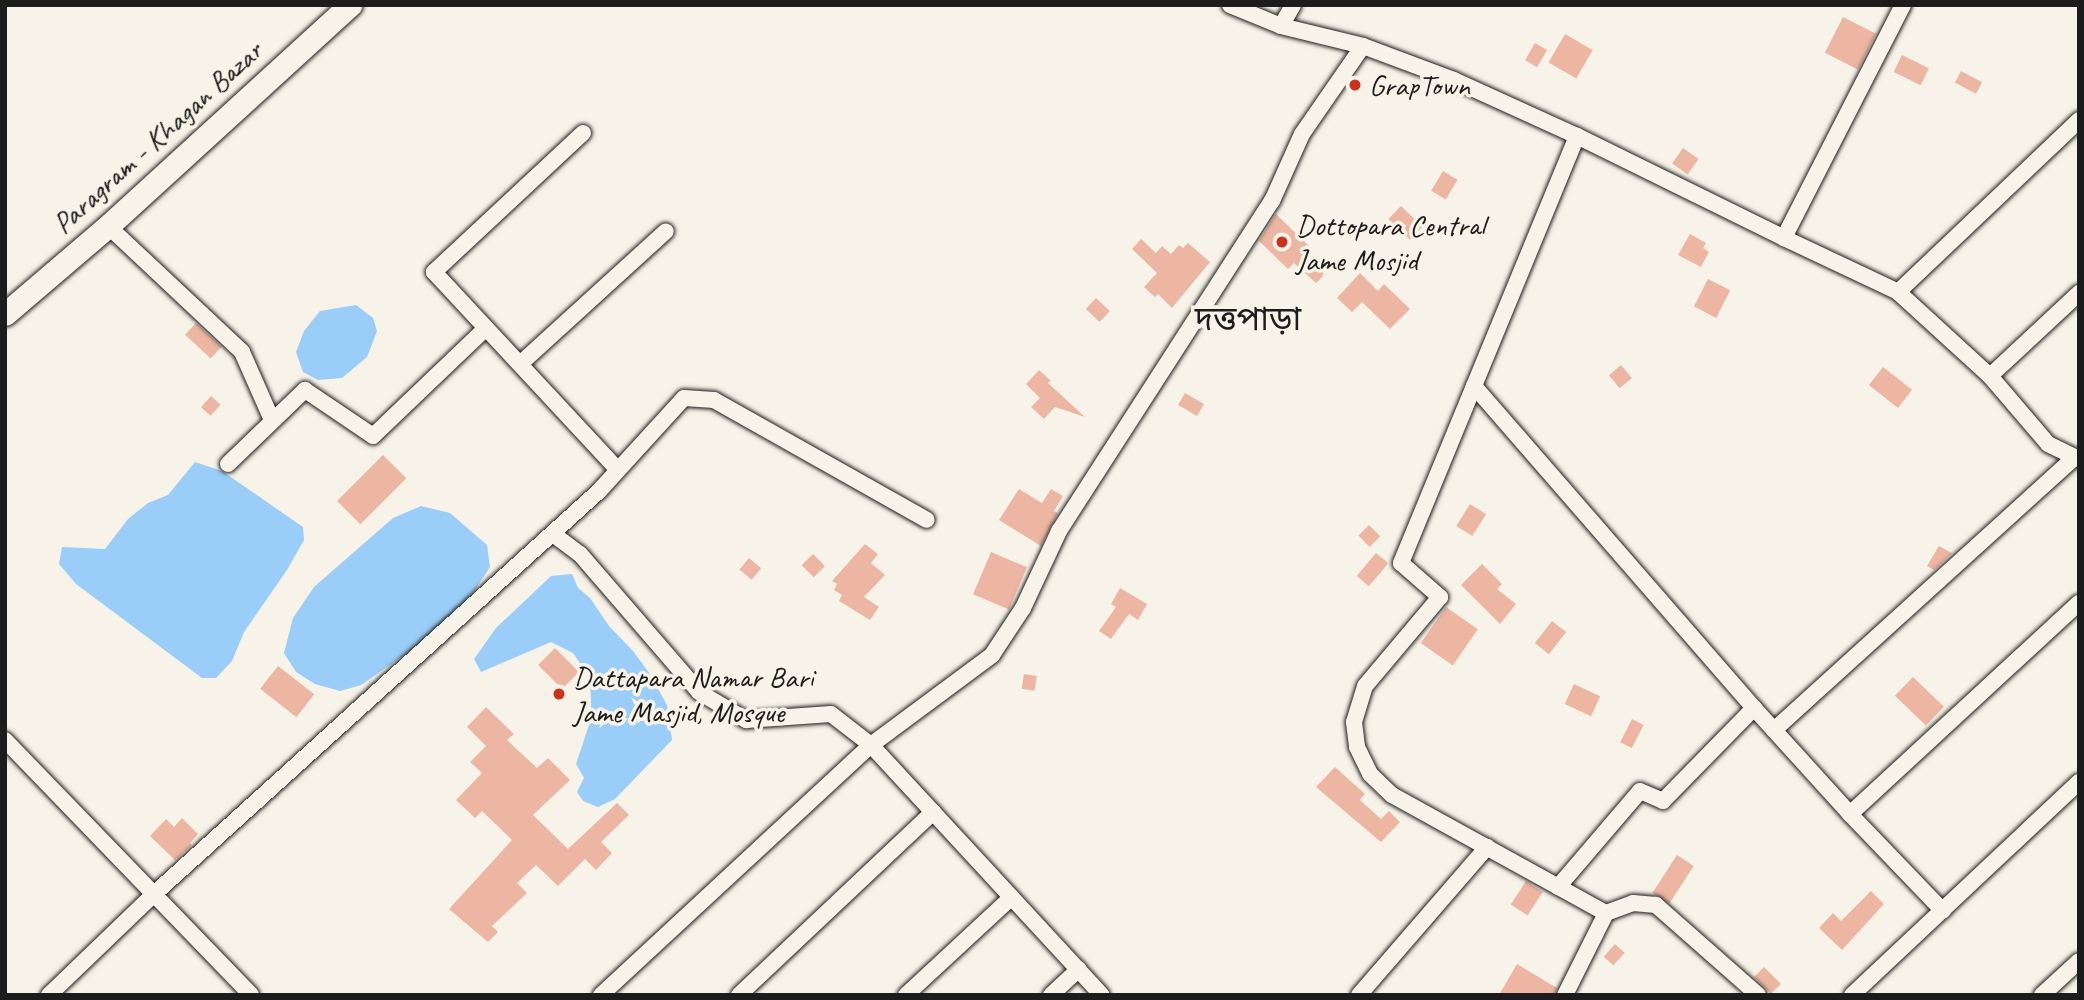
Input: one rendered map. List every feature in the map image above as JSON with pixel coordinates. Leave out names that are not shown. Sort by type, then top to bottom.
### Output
[{"type":"street","name":"Paragram - Khagan Bazar","points":[[5,314],[108,226],[350,5]]},
{"type":"street","points":[[1230,5],[1281,26],[1363,46],[1454,79],[1898,292],[1990,376],[2048,443],[2077,458],[1774,730]]},
{"type":"street","points":[[1281,26],[1293,5]]},
{"type":"street","points":[[1784,238],[1903,5]]},
{"type":"street","points":[[601,995],[871,745],[992,655],[1023,608],[1059,531],[1272,201],[1302,134],[1363,46]]},
{"type":"street","points":[[1898,292],[2079,120]]},
{"type":"street","points":[[583,133],[434,272],[618,470]]},
{"type":"street","points":[[1577,136],[1401,563],[1440,597],[1365,685],[1354,722],[1357,747],[1370,774],[1392,795],[1606,913]]},
{"type":"street","points":[[108,226],[242,352],[272,420]]},
{"type":"street","points":[[520,364],[666,231]]},
{"type":"street","points":[[1990,376],[2079,293]]},
{"type":"street","points":[[228,464],[305,390],[373,436],[486,328]]},
{"type":"street","points":[[1474,386],[1754,708],[1943,911]]},
{"type":"street","points":[[48,995],[153,895],[552,534],[618,470],[684,398],[714,400],[927,520]]},
{"type":"street","points":[[552,534],[580,554],[699,692],[746,720],[831,714],[871,745],[1102,995]]},
{"type":"street","points":[[1850,814],[2079,603]]},
{"type":"street","points":[[1558,887],[1640,791],[1663,802],[1754,708]]},
{"type":"street","points":[[5,740],[251,995]]},
{"type":"street","points":[[1857,993],[2079,782]]},
{"type":"street","points":[[739,995],[933,813]]},
{"type":"street","points":[[1359,995],[1487,847]]},
{"type":"street","points":[[906,995],[1012,897]]},
{"type":"street","points":[[1565,995],[1606,913],[1633,903],[1656,905],[1758,995]]},
{"type":"street","points":[[2042,995],[2079,961]]},
{"type":"street","points":[[1051,995],[1079,969]]},
{"type":"water","points":[[356,305],[373,318],[377,331],[367,357],[342,378],[318,380],[303,372],[296,352],[304,331],[320,311]]},
{"type":"water","points":[[195,462],[222,471],[303,527],[304,540],[287,570],[244,632],[232,661],[216,678],[202,678],[76,584],[59,564],[62,547],[105,549],[128,519],[148,503],[168,495]]},
{"type":"water","points":[[421,506],[450,513],[487,545],[490,567],[467,602],[436,633],[361,685],[340,691],[315,684],[296,672],[284,653],[293,618],[314,587],[393,518]]},
{"type":"water","points":[[572,574],[578,588],[590,598],[609,626],[650,674],[667,705],[672,740],[615,799],[598,807],[583,801],[577,792],[584,778],[576,764],[591,719],[591,700],[590,678],[573,653],[551,642],[481,672],[474,659],[496,628],[551,576]]},
{"type":"building","points":[[1843,17],[1876,34],[1858,69],[1825,53]]},
{"type":"building","points":[[1565,34],[1593,50],[1576,79],[1548,63]]},
{"type":"building","points":[[1535,43],[1547,50],[1537,67],[1525,60]]},
{"type":"building","points":[[1902,55],[1929,68],[1921,85],[1894,72]]},
{"type":"building","points":[[1961,71],[1982,82],[1976,94],[1955,82]]},
{"type":"building","points":[[1683,148],[1699,159],[1688,174],[1672,164]]},
{"type":"building","points":[[1443,171],[1458,180],[1446,199],[1431,191]]},
{"type":"building","points":[[1401,206],[1423,227],[1410,240],[1388,219]]},
{"type":"building","name":"Dottopara Central Jame Mosjid","points":[[1276,214],[1309,246],[1305,251],[1327,272],[1316,283],[1294,263],[1288,269],[1259,241]]},
{"type":"building","points":[[1690,234],[1706,243],[1703,248],[1709,252],[1701,267],[1678,255]]},
{"type":"building","points":[[1141,239],[1156,253],[1162,246],[1171,254],[1179,245],[1183,248],[1188,243],[1210,262],[1172,308],[1158,294],[1155,297],[1144,287],[1157,273],[1132,249]]},
{"type":"building","points":[[1360,273],[1378,291],[1384,284],[1410,309],[1390,329],[1362,302],[1352,312],[1337,298]]},
{"type":"building","points":[[1708,279],[1730,290],[1716,318],[1694,307]]},
{"type":"building","points":[[1096,298],[1110,311],[1100,322],[1086,309]]},
{"type":"building","points":[[196,323],[222,347],[211,359],[185,335]]},
{"type":"building","points":[[1621,365],[1632,378],[1620,388],[1609,375]]},
{"type":"building","points":[[1883,367],[1912,390],[1898,408],[1869,385]]},
{"type":"building","points":[[1039,370],[1051,381],[1048,383],[1085,417],[1055,407],[1044,419],[1031,407],[1040,398],[1026,384]]},
{"type":"building","points":[[1185,393],[1204,404],[1197,416],[1178,405]]},
{"type":"building","points":[[211,396],[221,405],[211,416],[201,407]]},
{"type":"building","points":[[383,455],[406,478],[360,524],[337,501]]},
{"type":"building","points":[[1019,489],[1042,503],[1051,489],[1063,496],[1054,511],[1058,513],[1041,546],[999,520]]},
{"type":"building","points":[[1470,504],[1486,514],[1472,536],[1456,526]]},
{"type":"building","points":[[1369,525],[1380,536],[1370,547],[1358,536]]},
{"type":"building","points":[[865,544],[878,554],[871,563],[885,575],[864,597],[879,607],[870,620],[839,601],[842,595],[834,590],[837,584],[832,581]]},
{"type":"building","points":[[1939,546],[1952,553],[1934,570],[1927,566]]},
{"type":"building","points":[[991,552],[1027,567],[1009,610],[973,594]]},
{"type":"building","points":[[1376,553],[1388,563],[1369,586],[1357,576]]},
{"type":"building","points":[[813,554],[825,566],[814,577],[802,565]]},
{"type":"building","points":[[749,558],[761,568],[752,580],[739,569]]},
{"type":"building","points":[[1482,564],[1502,584],[1497,589],[1516,604],[1500,624],[1461,585]]},
{"type":"building","points":[[1120,588],[1147,604],[1138,620],[1129,614],[1111,639],[1099,631],[1116,607],[1111,604]]},
{"type":"building","points":[[1446,607],[1478,629],[1453,665],[1421,643]]},
{"type":"building","points":[[1552,621],[1566,632],[1549,654],[1535,643]]},
{"type":"building","points":[[555,648],[579,672],[562,689],[538,665]]},
{"type":"building","points":[[278,666],[314,694],[296,717],[260,689]]},
{"type":"building","points":[[1024,674],[1037,676],[1034,691],[1022,689]]},
{"type":"building","points":[[1913,677],[1944,707],[1926,726],[1895,696]]},
{"type":"building","points":[[1574,684],[1600,696],[1591,716],[1565,704]]},
{"type":"building","points":[[486,707],[514,734],[507,740],[537,768],[548,758],[570,780],[533,815],[568,849],[617,803],[629,815],[601,842],[612,853],[596,870],[585,859],[558,886],[536,865],[517,883],[527,893],[492,926],[498,932],[488,942],[449,909],[512,840],[482,811],[475,818],[456,800],[482,773],[470,762],[486,746],[467,727]]},
{"type":"building","points":[[1632,719],[1644,725],[1632,748],[1620,742]]},
{"type":"building","points":[[1335,767],[1365,794],[1360,800],[1381,819],[1389,811],[1400,822],[1381,842],[1316,787]]},
{"type":"building","points":[[182,818],[198,834],[190,843],[192,845],[175,860],[150,836],[166,819],[174,827]]},
{"type":"building","points":[[1677,855],[1694,866],[1669,904],[1652,893]]},
{"type":"building","points":[[1526,881],[1543,892],[1528,915],[1511,904]]},
{"type":"building","points":[[1871,891],[1884,904],[1842,950],[1819,928],[1833,913],[1841,921]]},
{"type":"building","points":[[1615,944],[1625,953],[1613,965],[1604,957]]},
{"type":"building","points":[[1517,964],[1557,988],[1555,995],[1499,995]]},
{"type":"building","points":[[1764,967],[1781,984],[1771,994],[1754,977]]},
{"type":"place","name":"GrapTown","points":[[1355,85]]},
{"type":"place","name":"Dottopara Central Jame Mosjid","points":[[1282,242]]},
{"type":"place","name":"Dattapara Namar Bari Jame Masjid, Mosque","points":[[559,694]]},
{"type":"district","name":"দত্তপাড়া","points":[[1248,320]]}]
